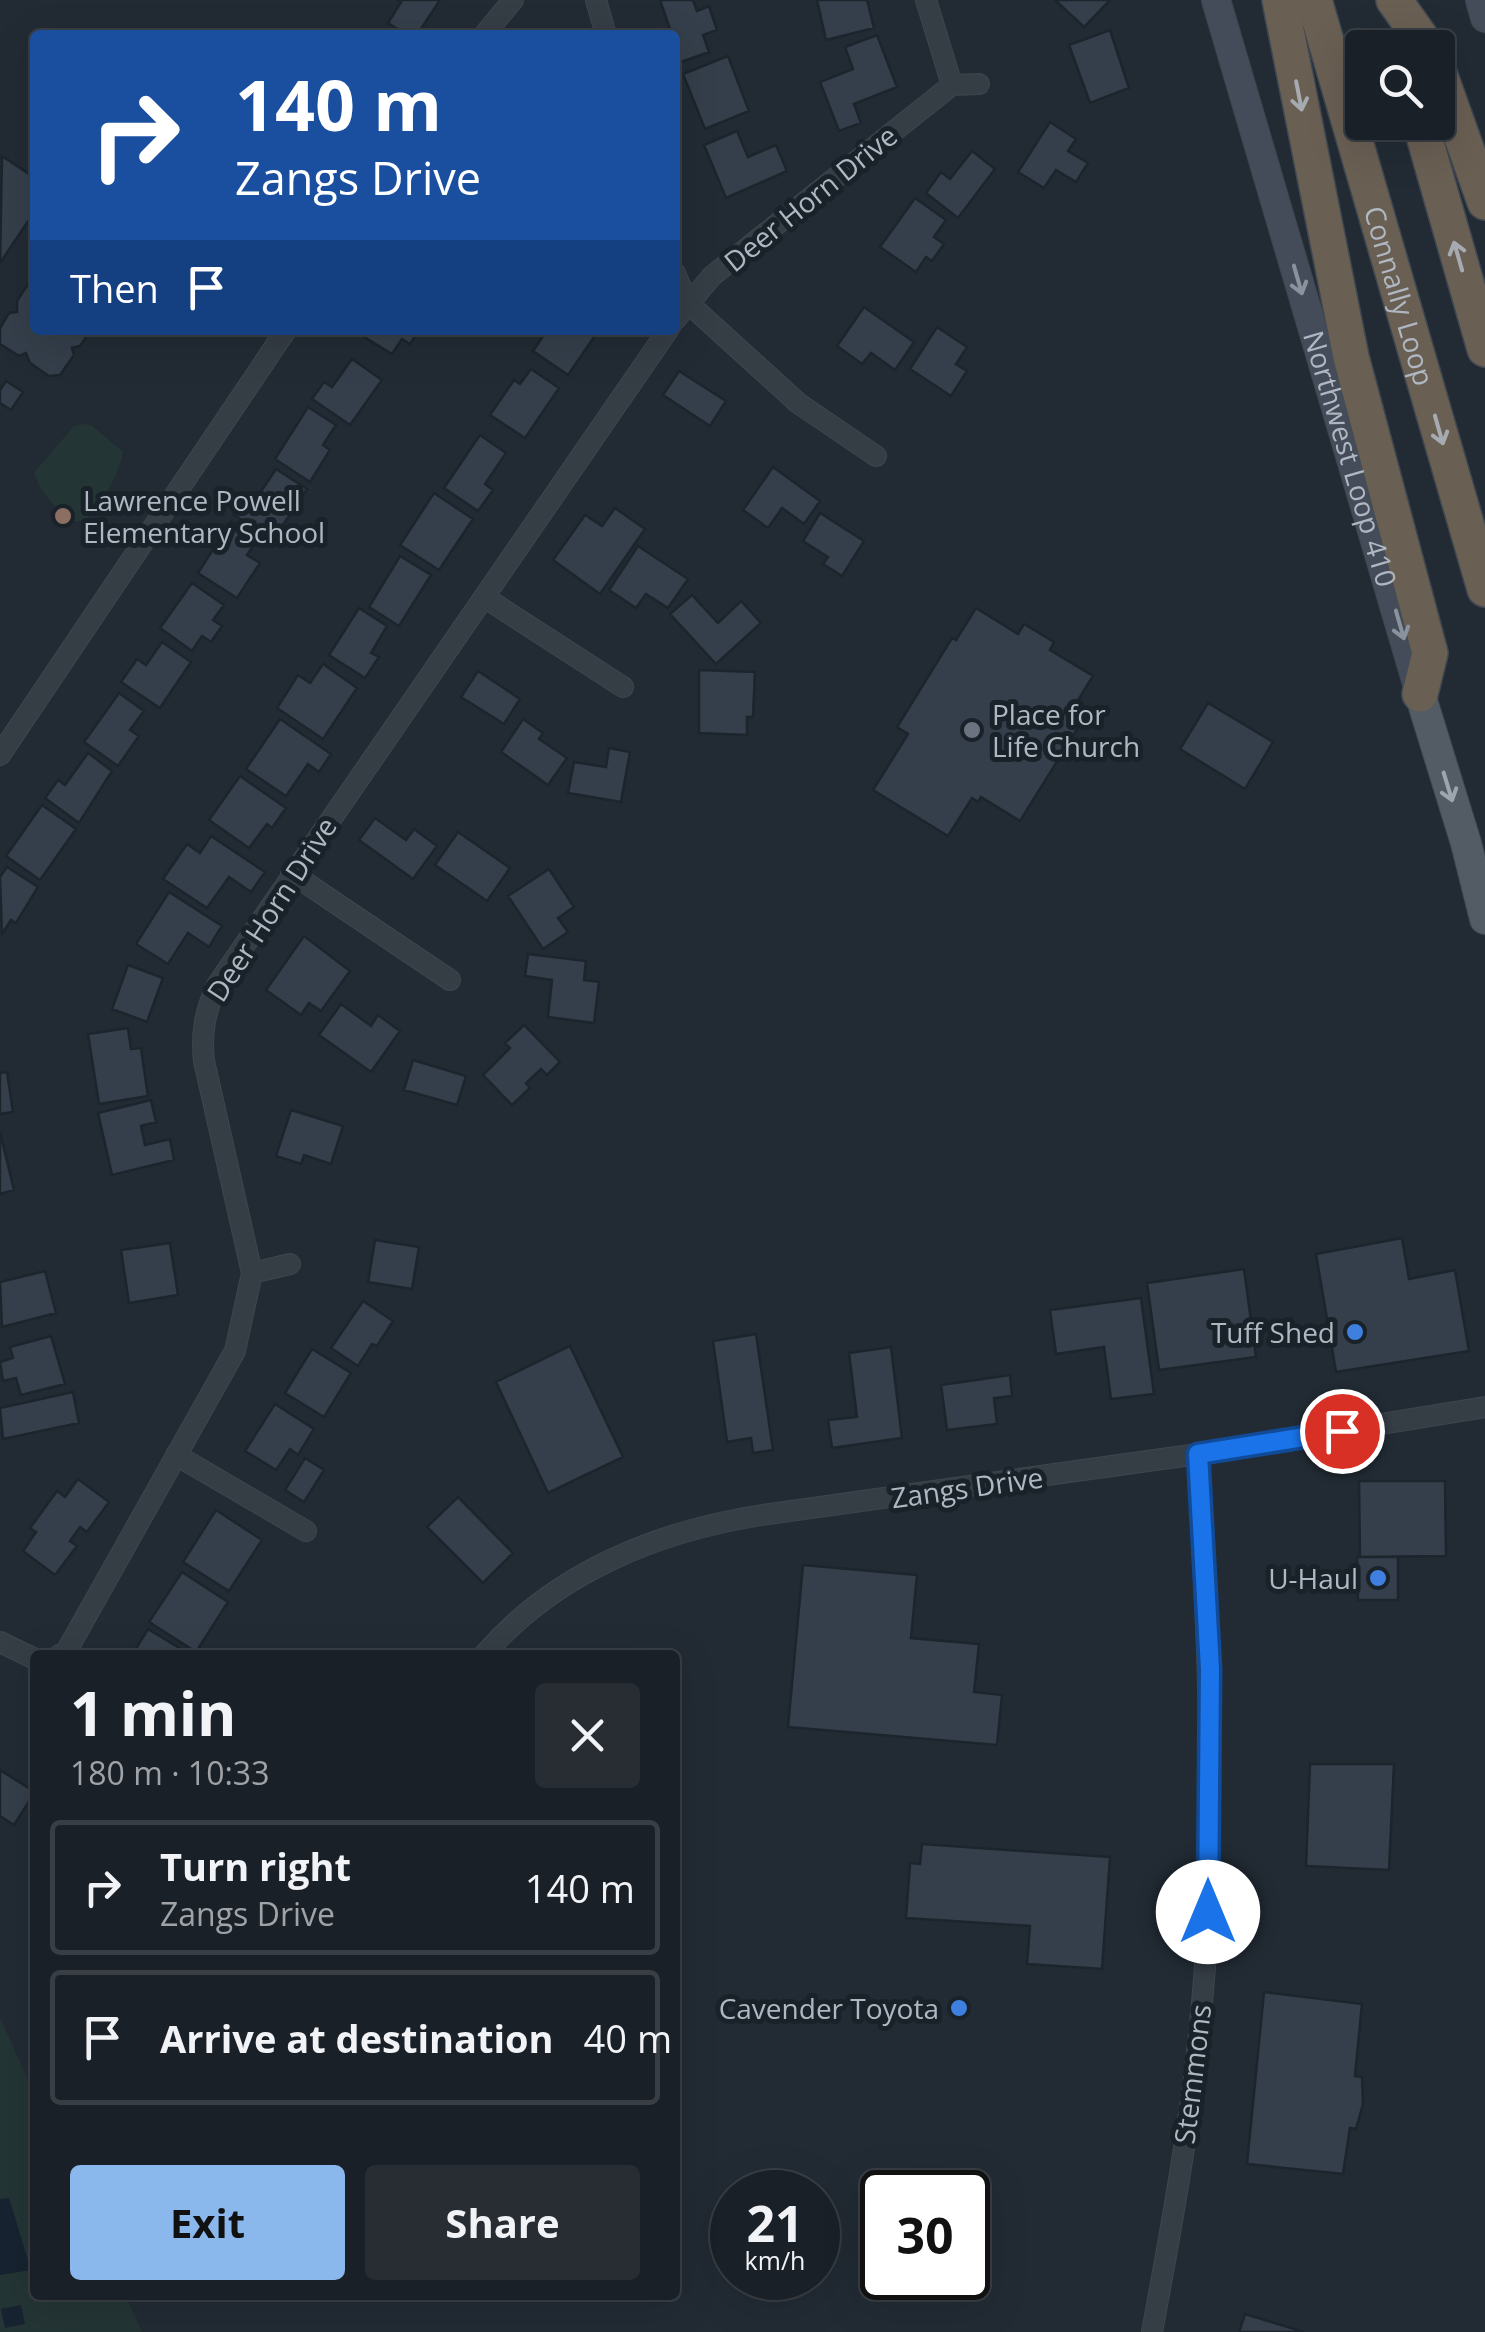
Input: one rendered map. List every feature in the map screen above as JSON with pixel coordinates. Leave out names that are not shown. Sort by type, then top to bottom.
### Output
[{"type":"highway","points":[[1280,0],[1351,357],[1430,653],[1420,694]]},
{"type":"highway","name":"Connally Loop","points":[[1314,0],[1485,590]]},
{"type":"highway","points":[[1385,0],[1394,30]]},
{"type":"highway","points":[[1394,0],[1415,30]]},
{"type":"highway","points":[[1455,118],[1485,202]]},
{"type":"highway","points":[[1425,140],[1485,349]]},
{"type":"main road","name":"Northwest Loop 410","points":[[1216,0],[1485,919]]},
{"type":"main road","points":[[1480,0],[1485,18]]},
{"type":"street","points":[[488,30],[513,0]]},
{"type":"street","points":[[596,0],[605,30]]},
{"type":"street","points":[[926,0],[952,84],[979,84]]},
{"type":"street","name":"Deer Horn Drive","points":[[680,312],[712,276],[952,84]]},
{"type":"street","points":[[680,285],[687,302],[798,403],[876,456]]},
{"type":"street","points":[[0,755],[283,335]]},
{"type":"street","name":"Deer Horn Drive","points":[[67,1650],[235,1351],[252,1272],[204,1062],[201,1032],[217,984],[665,335]]},
{"type":"street","points":[[484,598],[624,687]]},
{"type":"street","points":[[291,873],[450,980]]},
{"type":"street","points":[[252,1272],[290,1264]]},
{"type":"street","name":"Zangs Drive","points":[[490,1650],[554,1592],[618,1556],[666,1538],[754,1516],[1198,1454],[1485,1408]]},
{"type":"street","name":"Stemmons","points":[[1152,2332],[1178,2189],[1201,2010],[1208,1912],[1210,1669],[1198,1454]]},
{"type":"street","points":[[176,1455],[306,1531]]},
{"type":"street","points":[[0,1642],[30,1657]]},
{"type":"shaded area","points":[[91,425],[123,452],[110,488],[94,513],[83,520],[65,520],[34,473],[74,426]]},
{"type":"shaded area","points":[[0,2018],[30,2084],[30,2300],[127,2300],[142,2332],[0,2332]]},
{"type":"water","points":[[9,2198],[30,2270],[0,2275],[0,2199]]},
{"type":"water","points":[[21,2305],[25,2324],[5,2328],[1,2309]]},
{"type":"building","points":[[398,0],[440,0],[420,30],[399,30],[388,23],[401,2]]},
{"type":"building","points":[[660,0],[693,0],[697,11],[709,6],[717,30],[703,35],[709,52],[681,62],[680,30],[670,30]]},
{"type":"building","points":[[817,0],[867,0],[874,28],[826,40]]},
{"type":"building","points":[[1055,0],[1110,0],[1084,27]]},
{"type":"building","points":[[1110,30],[1129,88],[1090,103],[1069,45]]},
{"type":"building","points":[[877,35],[897,87],[854,104],[861,123],[839,131],[820,82],[853,69],[845,47]]},
{"type":"building","points":[[728,56],[749,111],[705,129],[683,74]]},
{"type":"building","points":[[1050,122],[1076,139],[1068,151],[1088,163],[1076,182],[1056,170],[1044,188],[1018,172]]},
{"type":"building","points":[[737,131],[748,157],[776,145],[787,171],[726,198],[704,145]]},
{"type":"building","points":[[972,151],[995,169],[958,218],[926,193],[941,172],[950,179]]},
{"type":"building","points":[[2,156],[30,175],[30,218],[0,263]]},
{"type":"building","points":[[915,198],[946,220],[934,237],[944,244],[932,261],[926,257],[916,272],[880,247]]},
{"type":"building","points":[[28,284],[30,335],[88,335],[80,346],[72,348],[74,355],[60,375],[49,376],[30,363],[26,353],[19,356],[0,344],[0,328],[9,313],[17,312],[17,301]]},
{"type":"building","points":[[864,307],[914,342],[895,370],[871,353],[862,364],[837,346]]},
{"type":"building","points":[[937,327],[967,347],[956,364],[967,371],[951,396],[910,369]]},
{"type":"building","points":[[361,335],[416,335],[410,344],[402,339],[392,354]]},
{"type":"building","points":[[544,335],[596,335],[568,375],[533,351]]},
{"type":"building","points":[[352,359],[382,380],[350,425],[312,399],[324,382],[332,387]]},
{"type":"building","points":[[531,369],[559,388],[525,438],[490,415],[514,380],[520,384]]},
{"type":"building","points":[[679,371],[726,401],[710,426],[663,395]]},
{"type":"building","points":[[6,381],[23,392],[11,410],[0,403],[0,390]]},
{"type":"building","points":[[308,407],[336,425],[323,445],[330,450],[310,482],[275,459]]},
{"type":"building","points":[[480,435],[506,453],[485,484],[493,490],[478,511],[444,488]]},
{"type":"building","points":[[773,467],[820,501],[804,524],[782,508],[768,528],[743,510]]},
{"type":"building","points":[[276,469],[307,489],[273,540],[234,515],[248,494],[256,499]]},
{"type":"building","points":[[434,493],[473,519],[439,570],[400,545]]},
{"type":"building","points":[[615,508],[645,529],[600,594],[553,560],[585,515],[602,526]]},
{"type":"building","points":[[820,513],[864,541],[842,576],[823,564],[828,557],[803,541]]},
{"type":"building","points":[[231,521],[258,538],[247,555],[260,563],[237,598],[198,573]]},
{"type":"building","points":[[638,546],[688,579],[668,608],[646,594],[636,608],[609,590]]},
{"type":"building","points":[[400,556],[431,575],[399,626],[369,607]]},
{"type":"building","points":[[192,583],[224,605],[213,620],[222,626],[211,642],[202,636],[192,651],[160,628]]},
{"type":"building","points":[[692,595],[718,623],[741,601],[761,623],[716,664],[670,614]]},
{"type":"building","points":[[359,608],[387,626],[371,653],[379,657],[365,678],[329,655]]},
{"type":"building","points":[[976,608],[1018,634],[1024,624],[1054,642],[1050,650],[1093,676],[1072,710],[1084,718],[1020,821],[981,797],[978,802],[972,798],[948,836],[873,790],[908,734],[897,727],[952,638],[956,640]]},
{"type":"building","points":[[162,642],[191,662],[160,708],[121,682],[137,659],[146,665]]},
{"type":"building","points":[[323,664],[357,688],[323,739],[277,708],[298,675],[310,683]]},
{"type":"building","points":[[699,670],[755,672],[753,717],[747,717],[747,735],[699,733]]},
{"type":"building","points":[[478,671],[520,699],[504,724],[461,697]]},
{"type":"building","points":[[119,693],[144,711],[130,730],[139,736],[118,766],[84,742]]},
{"type":"building","points":[[1208,703],[1273,742],[1245,789],[1180,749]]},
{"type":"building","points":[[280,719],[331,754],[319,772],[308,764],[286,796],[246,769]]},
{"type":"building","points":[[523,719],[543,733],[539,739],[567,758],[548,785],[501,752]]},
{"type":"building","points":[[609,748],[630,752],[621,802],[568,793],[574,762],[606,767]]},
{"type":"building","points":[[88,753],[112,771],[79,823],[45,798],[58,780],[65,785]]},
{"type":"building","points":[[240,776],[286,808],[272,828],[267,824],[249,848],[209,820]]},
{"type":"building","points":[[42,805],[76,829],[40,880],[6,856]]},
{"type":"building","points":[[375,818],[406,840],[414,829],[437,846],[413,879],[359,840]]},
{"type":"building","points":[[458,832],[510,868],[487,901],[435,865]]},
{"type":"building","points":[[211,836],[265,872],[251,892],[229,877],[207,908],[163,879],[187,844],[200,853]]},
{"type":"building","points":[[7,867],[38,887],[16,923],[11,920],[2,934],[0,877]]},
{"type":"building","points":[[549,869],[574,907],[558,918],[568,932],[543,949],[508,896]]},
{"type":"building","points":[[169,892],[222,926],[209,947],[188,933],[168,964],[136,944]]},
{"type":"building","points":[[304,936],[350,971],[321,1011],[309,1003],[301,1015],[266,990]]},
{"type":"building","points":[[528,954],[586,961],[584,980],[599,982],[594,1023],[548,1017],[552,980],[525,976]]},
{"type":"building","points":[[128,965],[163,978],[147,1022],[112,1009]]},
{"type":"building","points":[[341,1004],[371,1026],[378,1015],[400,1031],[371,1072],[319,1035]]},
{"type":"building","points":[[524,1025],[560,1062],[547,1075],[541,1069],[526,1083],[530,1088],[512,1105],[483,1075],[510,1048],[505,1043]]},
{"type":"building","points":[[128,1028],[131,1049],[141,1048],[148,1096],[99,1104],[88,1034]]},
{"type":"building","points":[[413,1060],[466,1076],[457,1105],[404,1090]]},
{"type":"building","points":[[7,1072],[13,1112],[0,1114],[0,1073]]},
{"type":"building","points":[[151,1100],[156,1122],[141,1126],[145,1145],[170,1139],[174,1160],[112,1175],[98,1113]]},
{"type":"building","points":[[291,1110],[343,1126],[331,1164],[304,1155],[301,1164],[276,1156]]},
{"type":"building","points":[[0,1132],[14,1190],[0,1194]]},
{"type":"building","points":[[1402,1238],[1409,1279],[1455,1270],[1469,1351],[1336,1372],[1316,1254]]},
{"type":"building","points":[[375,1240],[419,1247],[412,1289],[368,1282]]},
{"type":"building","points":[[170,1243],[178,1295],[129,1303],[121,1250]]},
{"type":"building","points":[[1244,1269],[1256,1357],[1159,1370],[1147,1283]]},
{"type":"building","points":[[45,1271],[56,1313],[2,1327],[0,1282]]},
{"type":"building","points":[[1141,1298],[1154,1394],[1111,1399],[1104,1347],[1056,1354],[1050,1310]]},
{"type":"building","points":[[363,1301],[393,1321],[358,1366],[331,1348]]},
{"type":"building","points":[[756,1334],[773,1450],[753,1453],[751,1438],[727,1442],[713,1341]]},
{"type":"building","points":[[51,1336],[65,1384],[21,1395],[16,1378],[3,1381],[0,1362],[13,1358],[10,1347]]},
{"type":"building","points":[[570,1346],[623,1457],[548,1493],[496,1382]]},
{"type":"building","points":[[891,1347],[902,1438],[832,1448],[828,1420],[857,1417],[849,1353]]},
{"type":"building","points":[[312,1349],[351,1373],[324,1417],[285,1393]]},
{"type":"building","points":[[1010,1375],[1012,1396],[994,1398],[997,1424],[947,1430],[941,1385]]},
{"type":"building","points":[[73,1392],[79,1423],[3,1439],[0,1408]]},
{"type":"building","points":[[275,1404],[314,1429],[298,1455],[290,1449],[276,1470],[245,1451]]},
{"type":"building","points":[[305,1458],[324,1470],[304,1502],[285,1490]]},
{"type":"building","points":[[78,1479],[109,1502],[87,1532],[80,1527],[70,1541],[77,1546],[55,1575],[23,1551],[36,1532],[30,1528],[57,1491],[65,1497]]},
{"type":"building","points":[[1359,1481],[1445,1481],[1446,1556],[1360,1557]]},
{"type":"building","points":[[458,1497],[513,1553],[483,1583],[427,1527]]},
{"type":"building","points":[[216,1510],[262,1540],[229,1591],[183,1562]]},
{"type":"building","name":"U-Haul","points":[[1357,1557],[1398,1557],[1398,1600],[1358,1600]]},
{"type":"building","points":[[803,1565],[917,1575],[911,1638],[979,1644],[974,1692],[1002,1695],[997,1745],[788,1727]]},
{"type":"building","points":[[182,1572],[228,1602],[197,1650],[149,1622]]},
{"type":"building","points":[[148,1629],[183,1650],[135,1650]]},
{"type":"building","points":[[1310,1764],[1394,1764],[1389,1870],[1306,1866]]},
{"type":"building","points":[[0,1770],[30,1789],[30,1800],[14,1825],[0,1816]]},
{"type":"building","points":[[922,1844],[1110,1857],[1102,1969],[1027,1964],[1030,1926],[906,1918],[910,1863],[920,1864]]},
{"type":"building","points":[[1264,1992],[1362,2004],[1355,2076],[1362,2077],[1363,2104],[1356,2129],[1350,2128],[1343,2174],[1247,2164]]},
{"type":"building","points":[[1245,2314],[1304,2332],[1239,2332]]},
{"type":"place","name":"Lawrence Powell Elementary School","points":[[63,516]]},
{"type":"place","name":"Place for Life Church","points":[[972,730]]},
{"type":"place","name":"Tuff Shed","points":[[1355,1332]]},
{"type":"place","name":"U-Haul","points":[[1378,1578]]},
{"type":"place","name":"Cavender Toyota","points":[[959,2008]]},
{"type":"route","points":[[1208,1912],[1210,1669],[1198,1454],[1342,1431]]}]
